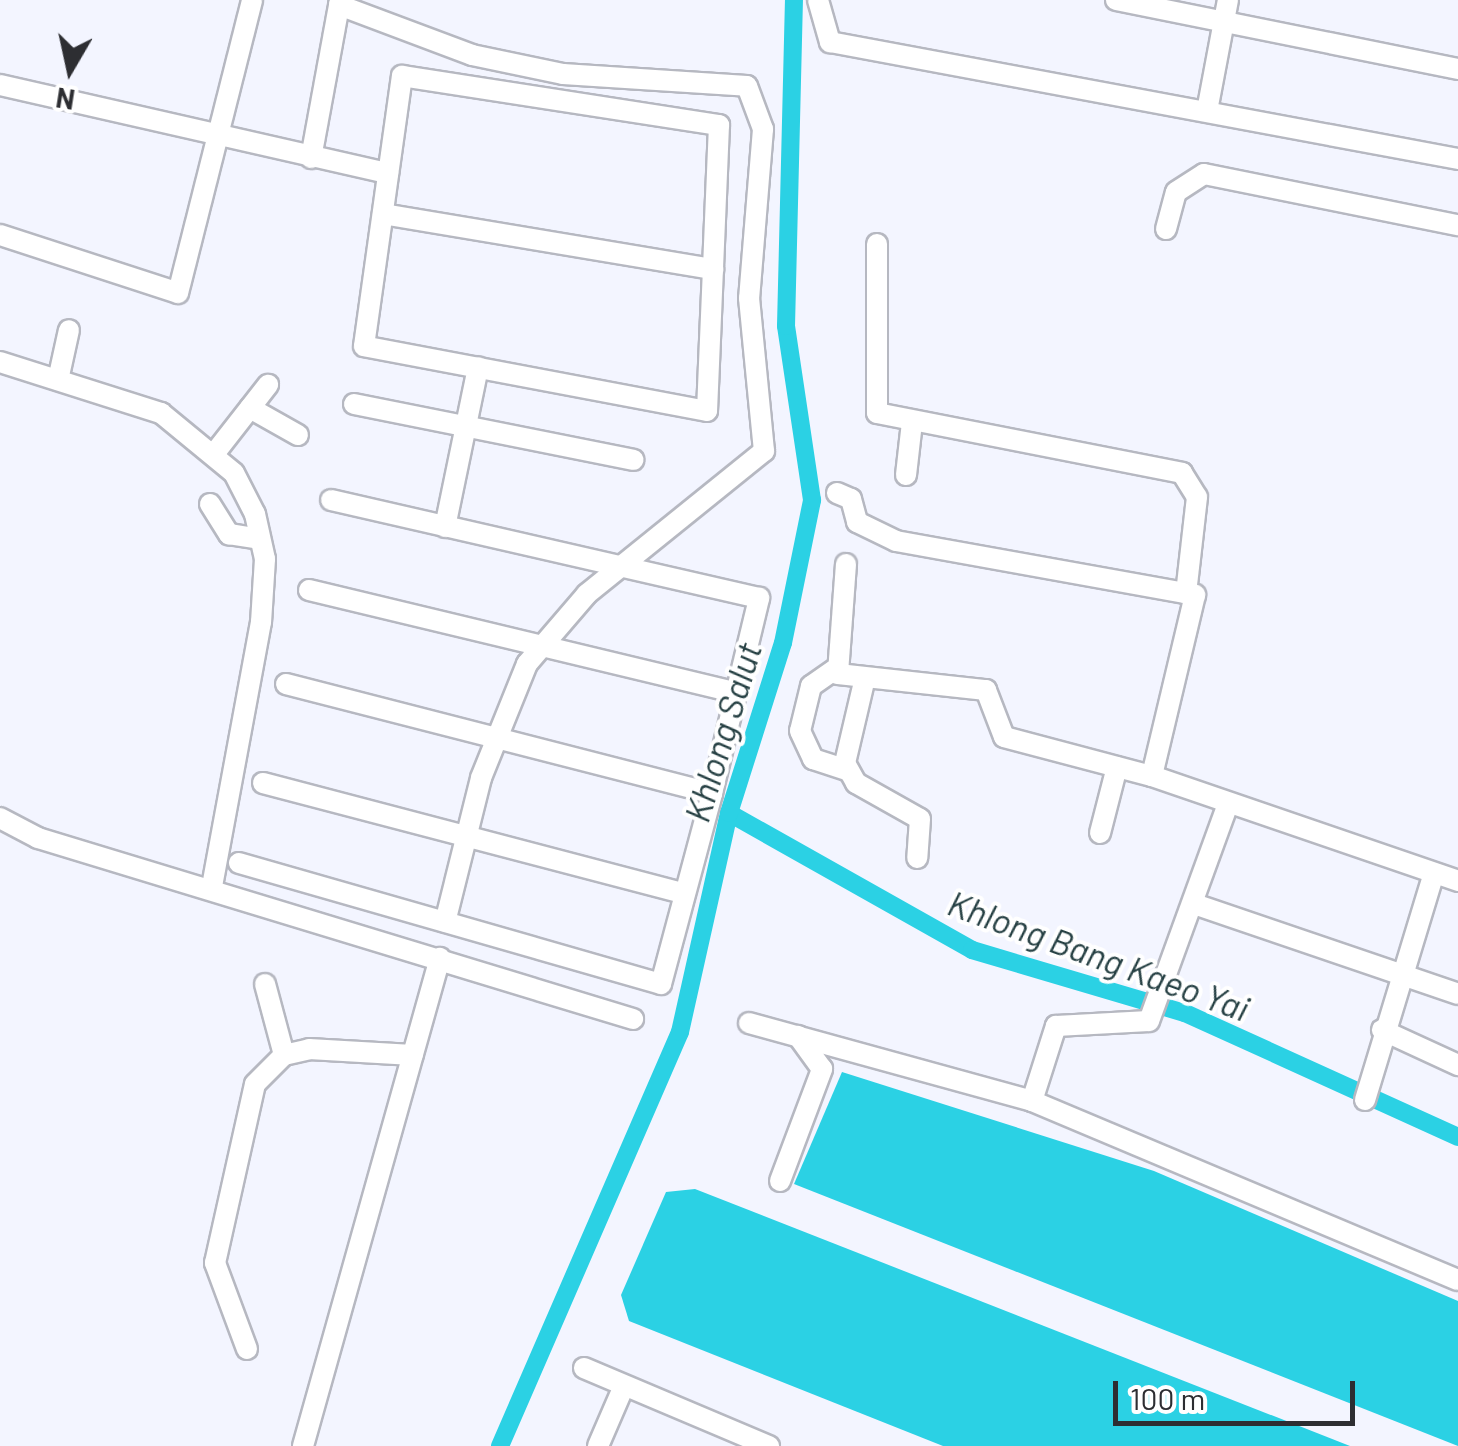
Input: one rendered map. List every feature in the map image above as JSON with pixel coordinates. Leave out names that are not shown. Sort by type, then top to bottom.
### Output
[{"type":"street","points":[[0,234],[178,293],[252,0]]},
{"type":"street","points":[[818,0],[830,42],[1458,158]]},
{"type":"street","points":[[1116,0],[1226,10],[1458,69]]},
{"type":"street","points":[[311,158],[339,2],[472,55],[564,74],[747,86],[764,129],[749,298],[764,451],[620,568],[544,644],[498,738],[445,922]]},
{"type":"street","points":[[1207,111],[1226,10]]},
{"type":"street","points":[[402,76],[719,125],[708,411],[364,346],[383,214],[402,76]]},
{"type":"street","points":[[0,85],[388,174]]},
{"type":"street","points":[[1166,229],[1176,192],[1204,174],[1458,225]]},
{"type":"street","points":[[383,214],[713,270]]},
{"type":"street","points":[[877,244],[876,409],[912,422],[1182,473],[1196,497],[1186,592]]},
{"type":"street","points":[[58,380],[68,330]]},
{"type":"street","points":[[446,527],[478,367]]},
{"type":"street","points":[[3,370],[58,380],[160,413],[234,474],[260,539],[261,622],[212,886]]},
{"type":"street","points":[[214,454],[268,385]]},
{"type":"street","points":[[354,404],[632,460]]},
{"type":"street","points":[[250,408],[298,435]]},
{"type":"street","points":[[906,476],[912,422]]},
{"type":"street","points":[[837,493],[851,499],[856,522],[896,541],[1197,597],[1196,612],[1135,772],[1100,834]]},
{"type":"street","points":[[238,863],[661,984],[682,893],[712,792],[759,598],[331,500]]},
{"type":"street","points":[[210,504],[229,534],[260,539]]},
{"type":"street","points":[[846,564],[834,670],[811,686],[800,730],[813,760],[847,770],[920,820],[917,858]]},
{"type":"street","points":[[309,590],[737,693]]},
{"type":"street","points":[[834,670],[864,682],[986,690],[1004,738],[1135,772],[1458,881]]},
{"type":"street","points":[[847,770],[864,682]]},
{"type":"street","points":[[286,684],[712,792]]},
{"type":"street","points":[[263,783],[682,893]]},
{"type":"street","points":[[1032,1101],[1056,1026],[1134,1025],[1156,1010],[1197,906],[1228,804]]},
{"type":"street","points":[[0,818],[38,838],[178,874],[633,1019]]},
{"type":"street","points":[[1365,1099],[1372,1060],[1434,873]]},
{"type":"street","points":[[1197,906],[1458,994]]},
{"type":"street","points":[[303,1446],[440,958]]},
{"type":"street","points":[[265,984],[284,1055]]},
{"type":"street","points":[[749,1023],[1032,1101],[1458,1280]]},
{"type":"street","points":[[1382,1030],[1458,1065]]},
{"type":"street","points":[[780,1182],[822,1068],[798,1036]]},
{"type":"street","points":[[248,1349],[216,1271],[217,1250],[252,1094],[284,1055],[366,1048],[413,1056]]},
{"type":"street","points":[[584,1368],[769,1446]]},
{"type":"street","points":[[598,1446],[624,1386]]},
{"type":"water","points":[[842,1072],[1154,1171],[1458,1301],[1458,1446],[794,1184]]},
{"type":"water","points":[[695,1189],[1350,1446],[943,1446],[629,1321],[621,1295],[666,1192]]},
{"type":"waterway","name":"Khlong Salut","points":[[500,1446],[680,1032],[729,813],[783,643],[812,500],[786,326],[794,0]]},
{"type":"waterway","name":"Khlong Bang Kaeo Yai","points":[[729,813],[972,950],[1185,1013],[1458,1137]]}]
